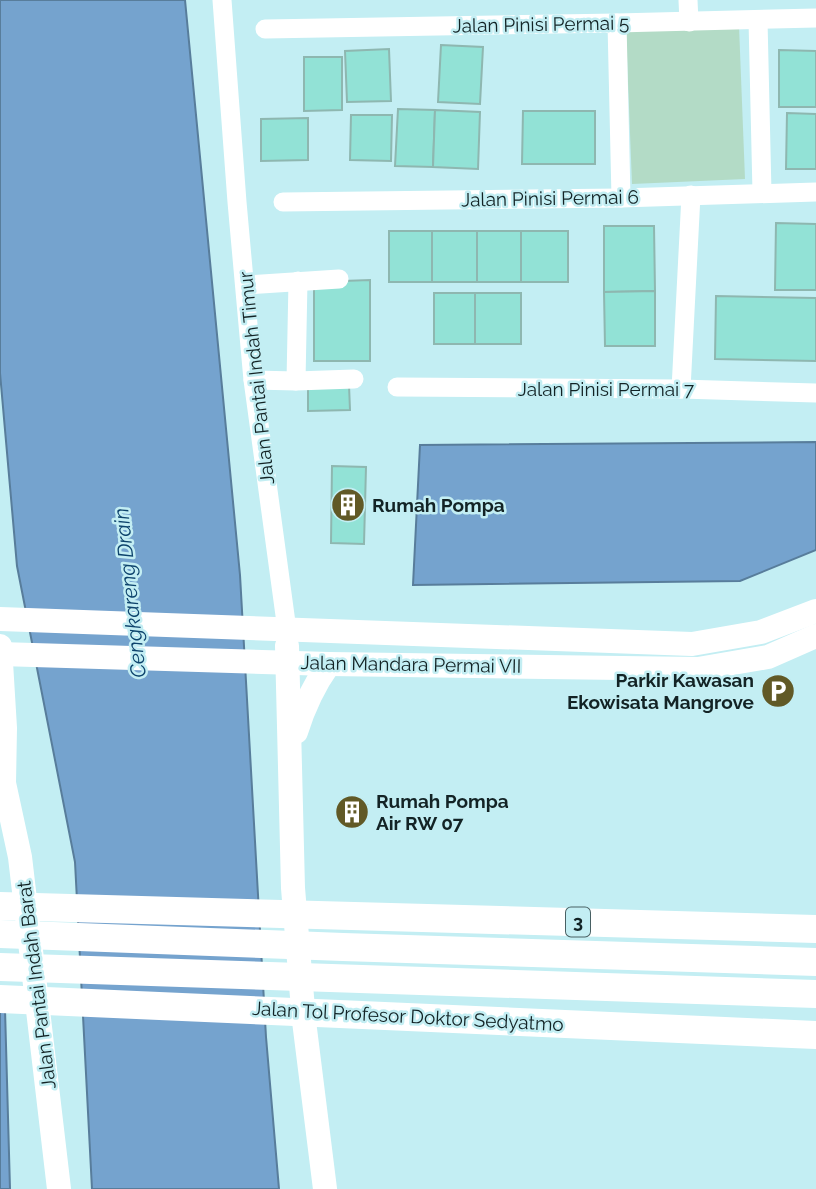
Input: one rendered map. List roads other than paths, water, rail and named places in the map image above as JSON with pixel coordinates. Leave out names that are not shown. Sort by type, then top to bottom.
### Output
[{"type":"highway","name":"3","points":[[6,920],[340,915],[816,929]]},
{"type":"highway","name":"3","points":[[6,920],[343,947],[816,962]]},
{"type":"highway","name":"Jalan Tol Profesor Doktor Sedyatmo","points":[[5,967],[816,994]]},
{"type":"highway","name":"Jalan Tol Profesor Doktor Sedyatmo","points":[[4,999],[816,1035]]},
{"type":"main road","name":"Jalan Mandara Permai VII","points":[[12,619],[692,644],[761,632],[816,611]]},
{"type":"main road","name":"Jalan Pantai Indah Timur","points":[[287,630],[293,888],[304,1021],[325,1189]]},
{"type":"main road","name":"Jalan Mandara Permai VII","points":[[0,654],[329,664],[698,669],[768,657],[816,636]]},
{"type":"main road","name":"Jalan Pantai Indah Barat","points":[[0,646],[5,728],[2,779],[20,857],[59,1189]]},
{"type":"main road","name":"Jalan Pantai Indah Timur","points":[[290,756],[304,706],[314,684],[329,664]]},
{"type":"street","name":"Jalan Pantai Indah Timur","points":[[222,0],[253,380],[287,630]]},
{"type":"street","points":[[688,0],[689,22]]},
{"type":"street","name":"Jalan Pinisi Permai 5","points":[[265,29],[816,18]]},
{"type":"street","points":[[758,20],[762,192]]},
{"type":"street","points":[[617,23],[621,198]]},
{"type":"street","name":"Jalan Pinisi Permai 6","points":[[283,202],[621,198],[816,192]]},
{"type":"street","points":[[681,389],[691,195]]},
{"type":"street","points":[[246,285],[339,279]]},
{"type":"street","points":[[296,381],[298,281]]},
{"type":"street","points":[[253,380],[354,379]]},
{"type":"street","name":"Jalan Pinisi Permai 7","points":[[397,387],[816,393]]},
{"type":"water","name":"Cengkareng Drain","points":[[0,0],[185,0],[240,575],[266,1037],[279,1189],[92,1189],[75,862],[17,566],[0,373]]},
{"type":"water","points":[[816,442],[816,550],[740,581],[413,585],[420,445]]},
{"type":"water","points":[[0,1009],[5,1009],[10,1189],[0,1189]]},
{"type":"place","name":"Rumah Pompa","points":[[348,505]]},
{"type":"place","name":"Parkir Kawasan Ekowisata Mangrove","points":[[778,691]]},
{"type":"place","name":"Rumah Pompa Air RW 07","points":[[352,812]]}]
